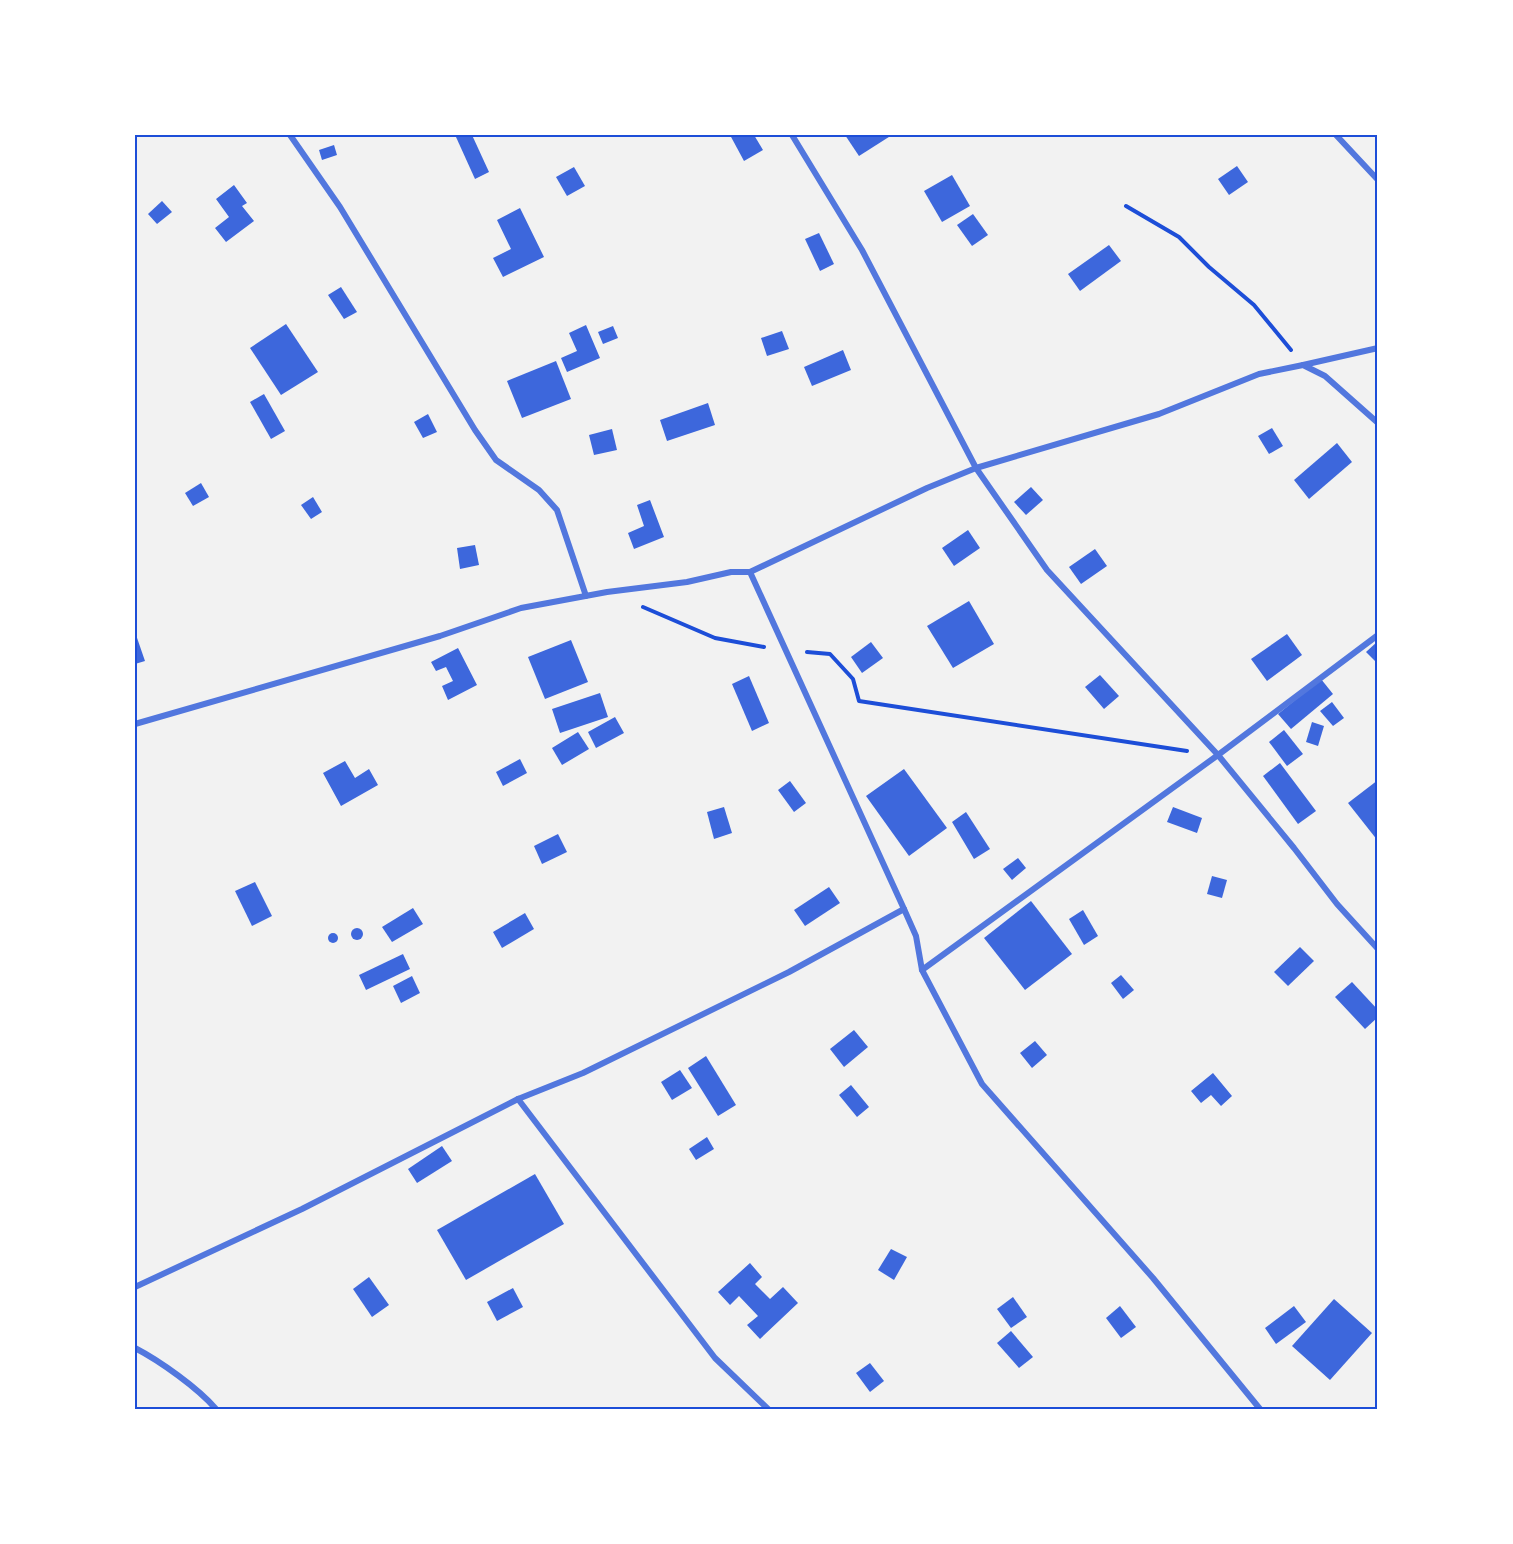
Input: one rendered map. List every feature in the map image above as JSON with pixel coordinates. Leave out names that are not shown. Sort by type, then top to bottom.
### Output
[{"type":"street","points":[[290,135],[340,207],[475,430],[496,460],[539,490],[557,510],[586,596]]},
{"type":"street","points":[[792,135],[862,250],[976,468],[1047,570],[1218,755],[1294,848],[1336,904],[1378,949]]},
{"type":"street","points":[[1335,135],[1378,180]]},
{"type":"street","points":[[135,724],[440,636],[521,608],[687,582],[731,572],[750,572],[927,488],[976,468],[1159,414],[1259,374],[1378,348]]},
{"type":"street","points":[[1303,365],[1325,376],[1378,423]]},
{"type":"street","points":[[750,572],[916,936],[922,970],[982,1084],[1153,1278],[1260,1409]]},
{"type":"street","points":[[922,970],[1218,755],[1378,635]]},
{"type":"street","points":[[135,1287],[302,1209],[519,1099],[625,1053],[789,972],[904,909]]},
{"type":"street","points":[[519,1099],[715,1358],[768,1409]]},
{"type":"street","points":[[135,1348],[148,1354],[208,1399],[216,1409]]},
{"type":"path","points":[[1126,206],[1179,237],[1209,267],[1254,305],[1303,365]]},
{"type":"path","points":[[640,606],[715,638],[785,651],[830,654],[853,679],[859,701],[1218,755]]},
{"type":"building","points":[[472,135],[489,172],[475,179],[456,137]]},
{"type":"building","points":[[730,135],[754,135],[763,150],[744,161]]},
{"type":"building","points":[[845,135],[892,135],[859,156]]},
{"type":"building","points":[[334,145],[337,155],[322,160],[319,150]]},
{"type":"building","points":[[1237,166],[1248,182],[1229,195],[1218,179]]},
{"type":"building","points":[[574,167],[585,186],[567,196],[556,177]]},
{"type":"building","points":[[952,175],[970,206],[942,222],[924,191]]},
{"type":"building","points":[[234,185],[247,203],[242,206],[254,221],[226,242],[215,228],[229,217],[216,199]]},
{"type":"building","points":[[162,201],[172,212],[157,224],[148,214]]},
{"type":"building","points":[[520,208],[544,257],[503,277],[493,258],[511,249],[497,220]]},
{"type":"building","points":[[973,214],[988,235],[972,246],[957,225]]},
{"type":"building","points":[[819,233],[834,264],[820,271],[805,239]]},
{"type":"building","points":[[1109,245],[1121,261],[1080,291],[1068,274]]},
{"type":"building","points":[[341,287],[357,312],[344,319],[328,295]]},
{"type":"building","points":[[286,324],[318,372],[281,395],[250,348]]},
{"type":"building","points":[[586,325],[600,358],[567,372],[561,358],[577,351],[569,333]]},
{"type":"building","points":[[613,326],[618,338],[603,344],[598,332]]},
{"type":"building","points":[[782,331],[789,349],[767,356],[761,338]]},
{"type":"building","points":[[843,350],[851,370],[812,386],[804,367]]},
{"type":"building","points":[[556,361],[571,399],[522,418],[507,381]]},
{"type":"building","points":[[264,394],[285,431],[271,439],[250,402]]},
{"type":"building","points":[[708,403],[715,425],[667,441],[660,420]]},
{"type":"building","points":[[428,414],[437,432],[423,438],[414,422]]},
{"type":"building","points":[[1272,428],[1283,446],[1269,454],[1258,436]]},
{"type":"building","points":[[612,429],[617,450],[594,455],[589,435]]},
{"type":"building","points":[[1337,443],[1352,462],[1309,499],[1294,480]]},
{"type":"building","points":[[201,483],[209,497],[193,506],[185,493]]},
{"type":"building","points":[[1031,487],[1043,500],[1026,515],[1014,502]]},
{"type":"building","points":[[313,497],[322,512],[311,519],[301,505]]},
{"type":"building","points":[[650,500],[664,537],[634,549],[628,533],[644,526],[637,505]]},
{"type":"building","points":[[968,530],[980,548],[954,566],[942,548]]},
{"type":"building","points":[[475,545],[479,565],[460,569],[457,548]]},
{"type":"building","points":[[1095,549],[1107,566],[1081,584],[1069,567]]},
{"type":"building","points":[[969,601],[994,644],[953,668],[927,626]]},
{"type":"building","points":[[135,632],[145,661],[135,664]]},
{"type":"building","points":[[1287,634],[1302,655],[1267,681],[1251,659]]},
{"type":"building","points":[[571,640],[588,682],[545,699],[528,657]]},
{"type":"building","points":[[1378,641],[1378,664],[1366,652]]},
{"type":"building","points":[[871,642],[883,658],[862,673],[851,657]]},
{"type":"building","points":[[458,648],[477,685],[448,700],[442,686],[453,681],[446,667],[436,671],[431,662]]},
{"type":"building","points":[[1100,675],[1119,696],[1104,709],[1085,687]]},
{"type":"building","points":[[749,676],[769,723],[752,731],[732,684]]},
{"type":"building","points":[[1321,679],[1333,694],[1291,729],[1278,714]]},
{"type":"building","points":[[600,693],[608,717],[560,733],[552,709]]},
{"type":"building","points":[[1332,702],[1344,718],[1333,726],[1320,711]]},
{"type":"building","points":[[615,717],[624,733],[596,748],[588,732]]},
{"type":"building","points":[[1312,722],[1324,726],[1318,746],[1306,742]]},
{"type":"building","points":[[1284,730],[1303,754],[1287,766],[1269,742]]},
{"type":"building","points":[[578,732],[589,749],[562,765],[552,748]]},
{"type":"building","points":[[520,759],[527,773],[503,786],[496,772]]},
{"type":"building","points":[[345,761],[355,778],[369,769],[378,785],[341,806],[323,773]]},
{"type":"building","points":[[1280,763],[1316,811],[1298,824],[1263,776]]},
{"type":"building","points":[[904,769],[947,828],[909,856],[866,796]]},
{"type":"building","points":[[1378,780],[1378,841],[1348,803]]},
{"type":"building","points":[[790,781],[806,803],[794,812],[778,790]]},
{"type":"building","points":[[724,807],[732,833],[714,839],[707,812]]},
{"type":"building","points":[[1173,807],[1202,818],[1197,833],[1167,822]]},
{"type":"building","points":[[966,812],[990,849],[974,859],[952,822]]},
{"type":"building","points":[[558,834],[567,852],[542,864],[534,846]]},
{"type":"building","points":[[1018,858],[1026,868],[1012,880],[1003,869]]},
{"type":"building","points":[[1212,876],[1227,880],[1222,898],[1207,894]]},
{"type":"building","points":[[255,882],[272,916],[252,926],[235,891]]},
{"type":"building","points":[[829,887],[840,903],[805,926],[794,910]]},
{"type":"building","points":[[1031,901],[1072,954],[1025,990],[984,938]]},
{"type":"building","points":[[413,908],[423,924],[392,942],[382,927]]},
{"type":"building","points":[[1083,910],[1098,936],[1084,945],[1069,919]]},
{"type":"building","points":[[525,913],[534,929],[502,948],[493,932]]},
{"type":"building","points":[[359,928],[363,934],[359,940],[355,940],[351,932]]},
{"type":"building","points":[[333,933],[338,938],[333,943],[328,938]]},
{"type":"building","points":[[1300,947],[1314,961],[1288,986],[1274,972]]},
{"type":"building","points":[[403,954],[410,969],[366,990],[359,975]]},
{"type":"building","points":[[1121,975],[1134,990],[1123,999],[1111,983]]},
{"type":"building","points":[[412,976],[420,993],[401,1003],[393,986]]},
{"type":"building","points":[[1352,982],[1378,1010],[1378,1017],[1365,1029],[1335,997]]},
{"type":"building","points":[[854,1030],[868,1047],[844,1067],[830,1049]]},
{"type":"building","points":[[1035,1041],[1047,1055],[1032,1068],[1020,1053]]},
{"type":"building","points":[[706,1056],[736,1105],[718,1116],[688,1068]]},
{"type":"building","points":[[680,1070],[692,1088],[672,1100],[661,1082]]},
{"type":"building","points":[[1213,1073],[1232,1096],[1221,1106],[1211,1095],[1201,1103],[1191,1091]]},
{"type":"building","points":[[851,1085],[869,1107],[857,1117],[839,1095]]},
{"type":"building","points":[[707,1137],[714,1149],[696,1160],[689,1149]]},
{"type":"building","points":[[442,1146],[452,1161],[417,1183],[408,1169]]},
{"type":"building","points":[[535,1174],[564,1224],[466,1280],[437,1230]]},
{"type":"building","points":[[891,1249],[907,1257],[894,1280],[878,1270]]},
{"type":"building","points":[[750,1263],[762,1277],[755,1284],[770,1299],[783,1287],[798,1303],[760,1339],[747,1325],[758,1316],[739,1296],[730,1305],[718,1292]]},
{"type":"building","points":[[369,1277],[389,1305],[372,1317],[353,1289]]},
{"type":"building","points":[[513,1288],[523,1307],[497,1321],[487,1302]]},
{"type":"building","points":[[1013,1297],[1027,1317],[1011,1328],[997,1309]]},
{"type":"building","points":[[1334,1299],[1372,1333],[1330,1380],[1292,1346]]},
{"type":"building","points":[[1120,1306],[1136,1327],[1121,1338],[1106,1318]]},
{"type":"building","points":[[1294,1306],[1306,1322],[1276,1344],[1265,1328]]},
{"type":"building","points":[[1011,1331],[1033,1357],[1019,1368],[997,1343]]},
{"type":"building","points":[[870,1363],[884,1381],[870,1392],[856,1373]]}]
